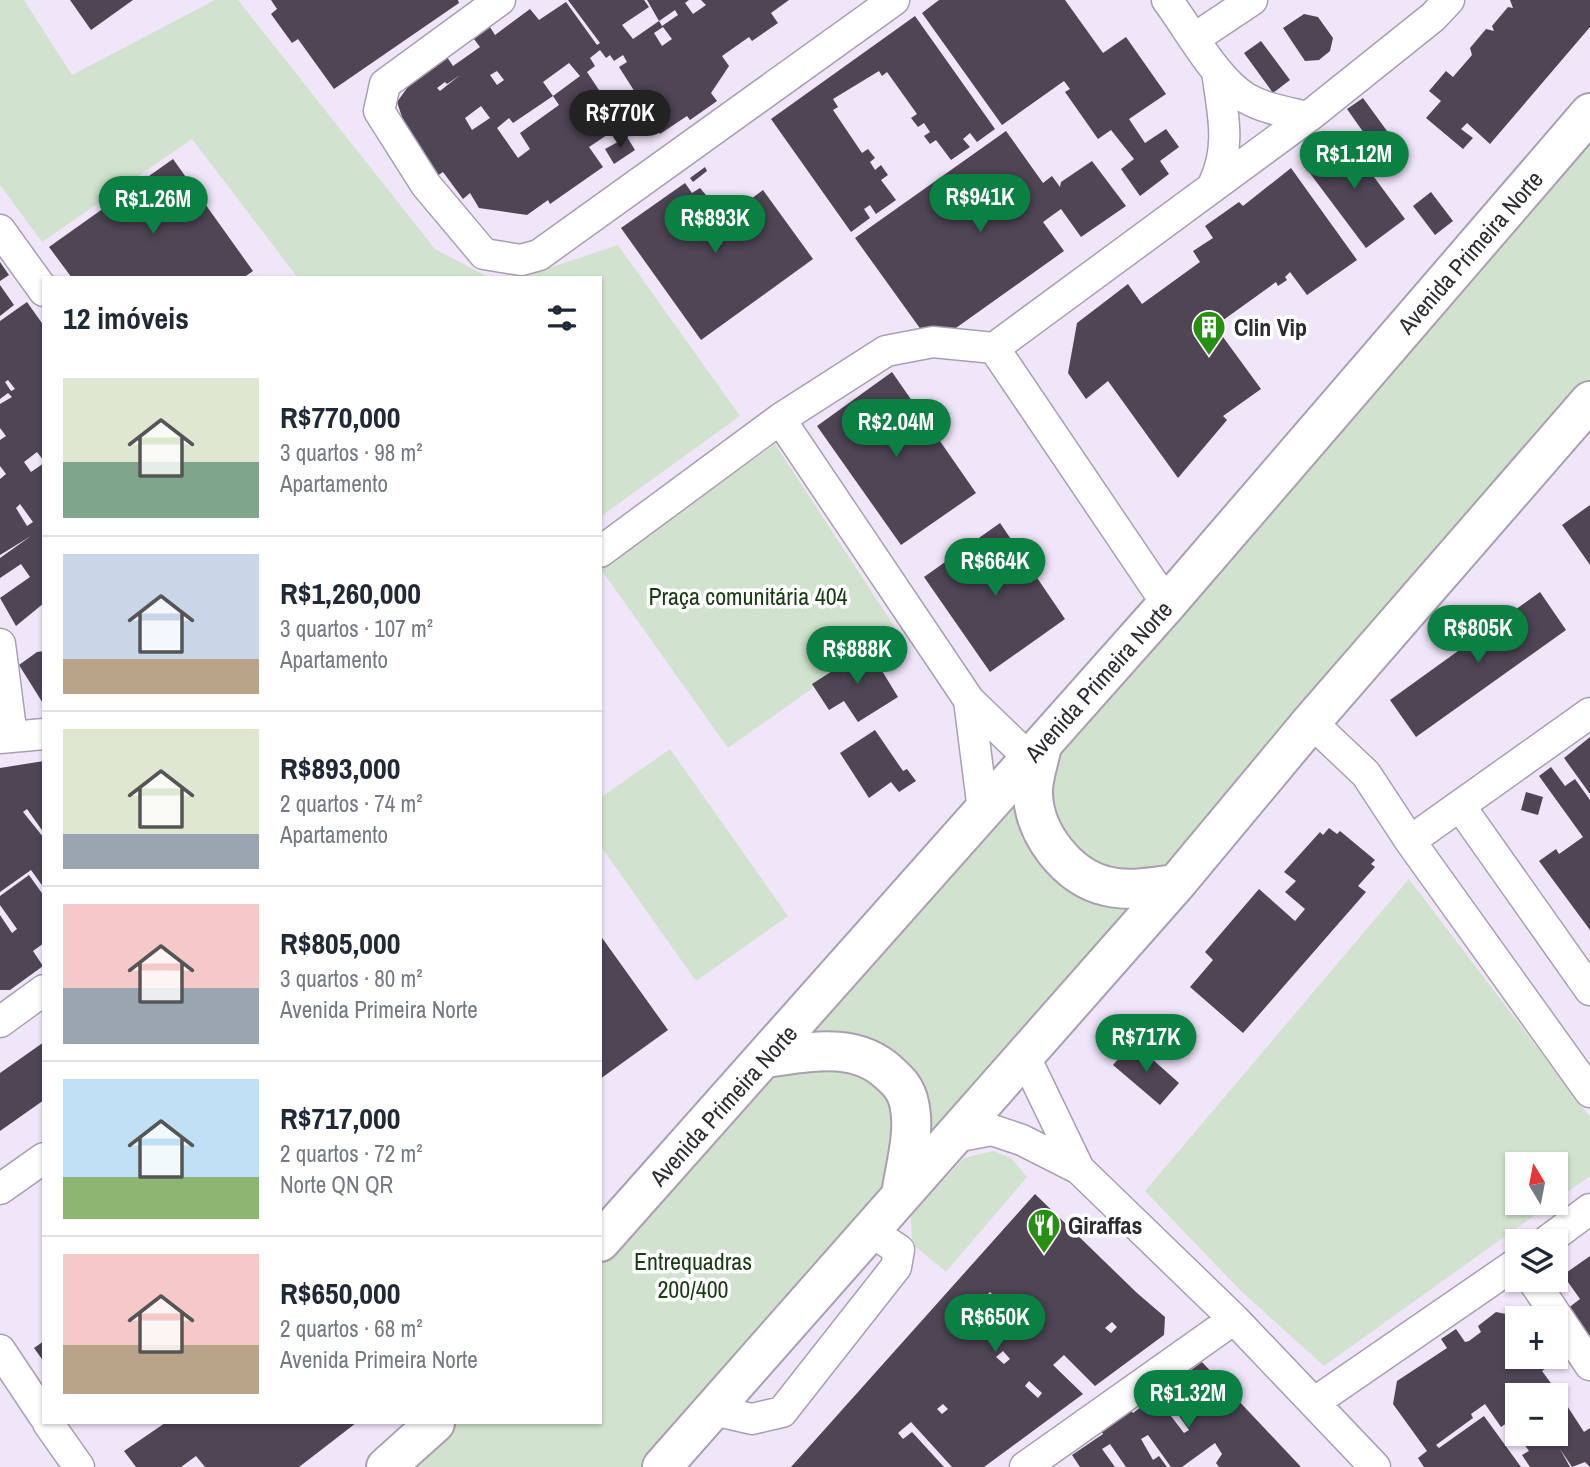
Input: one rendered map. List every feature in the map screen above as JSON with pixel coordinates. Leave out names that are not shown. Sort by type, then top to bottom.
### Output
[{"type":"main road","name":"Avenida Primeira Norte","points":[[602,1240],[1167,604],[1590,113]]},
{"type":"main road","points":[[662,1467],[1176,884],[1311,722],[1590,401]]},
{"type":"main road","points":[[1036,752],[1033,795],[1042,827],[1059,858],[1082,877],[1105,886],[1133,889],[1176,884]]},
{"type":"main road","points":[[764,1058],[828,1050],[854,1053],[882,1066],[904,1087],[910,1105],[911,1125],[901,1195]]},
{"type":"main road","points":[[386,1467],[434,1424]]},
{"type":"street","points":[[500,0],[385,84],[379,111],[426,185],[484,254],[521,260],[539,255],[894,0]]},
{"type":"street","points":[[1167,0],[1217,71],[1244,97],[1269,108],[1308,117]]},
{"type":"street","points":[[1195,38],[1252,0]]},
{"type":"street","points":[[602,551],[780,419],[886,351],[933,342],[994,348],[1214,183],[1308,117],[1433,18],[1449,0]]},
{"type":"street","points":[[1214,183],[1223,164],[1226,138],[1217,71]]},
{"type":"street","points":[[0,230],[42,288]]},
{"type":"street","points":[[994,348],[1167,604]]},
{"type":"street","points":[[780,419],[969,700],[1036,752]]},
{"type":"street","points":[[0,644],[6,738],[42,734]]},
{"type":"street","points":[[969,700],[983,810]]},
{"type":"street","points":[[1410,841],[1590,713]]},
{"type":"street","points":[[1311,722],[1366,774],[1410,841],[1590,1092]]},
{"type":"street","points":[[1460,806],[1590,990]]},
{"type":"street","points":[[0,1022],[42,990]]},
{"type":"street","points":[[1024,1055],[1079,1168]]},
{"type":"street","points":[[955,1136],[992,1130],[1022,1140],[1079,1168],[1234,1319],[1315,1402],[1369,1465]]},
{"type":"street","points":[[0,1189],[42,1159]]},
{"type":"street","points":[[1563,1229],[1590,1209]]},
{"type":"street","points":[[713,1410],[752,1419],[782,1412],[896,1266],[899,1250],[869,1230]]},
{"type":"street","points":[[1315,1402],[1505,1271]]},
{"type":"street","points":[[1541,1292],[1590,1365]]},
{"type":"street","points":[[1025,1467],[1234,1319]]},
{"type":"street","points":[[0,1350],[42,1413]]},
{"type":"street","points":[[49,1424],[79,1467]]},
{"type":"green space","points":[[0,0],[24,0],[72,75],[215,0],[238,0],[435,249],[486,276],[296,276],[192,139],[42,242],[0,185]]},
{"type":"green space","name":"Entrequadras 200/400","points":[[1590,106],[1590,385],[650,1467],[395,1467],[434,1424],[602,1424],[602,1238]]},
{"type":"green space","points":[[618,245],[740,416],[602,516],[602,276],[508,276],[534,273]]},
{"type":"green space","name":"Praça comunitária 404","points":[[775,444],[896,629],[728,748],[602,571],[602,567]]},
{"type":"green space","points":[[670,749],[788,916],[696,981],[602,848],[602,797]]},
{"type":"green space","points":[[1409,879],[1590,1117],[1590,1176],[1568,1192],[1568,1152],[1505,1152],[1505,1215],[1535,1215],[1515,1229],[1505,1229],[1505,1236],[1324,1366],[1241,1291],[1145,1191]]},
{"type":"green space","points":[[993,1151],[1011,1158],[1027,1177],[946,1272],[912,1244],[911,1215],[964,1158]]},
{"type":"building","points":[[70,0],[133,0],[91,30]]},
{"type":"building","points":[[271,0],[458,0],[459,3],[334,89],[298,39],[292,43],[271,14],[277,9]]},
{"type":"building","points":[[568,0],[644,0],[649,7],[622,25],[633,39],[659,21],[647,0],[689,0],[685,3],[693,14],[706,5],[701,0],[789,0],[771,13],[778,23],[752,41],[749,37],[722,56],[729,66],[711,93],[717,101],[690,120],[687,116],[660,134],[637,102],[640,100],[619,67],[627,62],[623,55],[614,61],[610,55],[606,58],[600,50],[590,58],[595,66],[587,72],[605,99],[610,97],[618,108],[613,112],[622,125],[589,147],[603,167],[550,204],[548,200],[527,215],[479,208],[470,193],[463,199],[443,172],[437,176],[419,151],[422,149],[403,120],[397,102],[410,84],[447,57],[453,66],[480,47],[474,39],[490,27],[495,35],[530,9],[539,20],[566,2],[597,45],[600,43]],"holes":[[[675,10],[678,15],[662,26],[659,21]],[[663,27],[672,39],[662,46],[654,33]],[[569,63],[580,76],[553,96],[543,82]],[[497,71],[504,80],[497,85],[490,75]],[[460,75],[440,91],[437,88],[445,82],[447,84]],[[553,96],[559,105],[520,133],[530,149],[518,158],[497,128],[509,118],[513,123]],[[481,106],[490,118],[472,130],[465,118]]]},
{"type":"building","points":[[939,0],[1065,0],[1103,53],[1126,37],[1166,94],[1129,119],[1145,143],[1166,129],[1179,147],[1160,161],[1169,174],[1140,196],[1121,169],[1134,159],[1111,130],[1098,139],[1065,92],[1070,89],[1064,81],[1002,125],[922,13]]},
{"type":"building","points":[[1510,0],[1590,0],[1590,27],[1490,144],[1467,123],[1461,129],[1473,138],[1463,149],[1426,118],[1441,101],[1429,91],[1446,71],[1453,77],[1472,55],[1470,48],[1486,29],[1494,31],[1492,26],[1508,7],[1513,8]]},
{"type":"building","points":[[1304,14],[1318,17],[1333,38],[1330,51],[1319,60],[1305,61],[1283,28]]},
{"type":"building","points":[[915,16],[995,129],[977,142],[970,133],[963,139],[970,147],[951,160],[936,140],[930,144],[924,136],[930,132],[924,123],[918,127],[911,118],[917,114],[887,72],[882,76],[879,71],[833,99],[838,107],[833,110],[862,153],[868,149],[875,158],[870,162],[875,170],[881,165],[888,175],[881,180],[896,200],[876,214],[870,205],[864,209],[870,218],[851,232],[771,119]]},
{"type":"building","points":[[1261,41],[1290,80],[1273,93],[1244,53]]},
{"type":"building","points":[[1363,98],[1395,142],[1378,153],[1347,109]]},
{"type":"building","points":[[1006,131],[1043,183],[1052,176],[1060,187],[1061,182],[1092,161],[1126,206],[1081,237],[1061,209],[1043,222],[1064,251],[932,345],[855,238]]},
{"type":"building","points":[[1343,135],[1405,219],[1366,248],[1303,164]]},
{"type":"building","points":[[627,137],[635,150],[614,164],[605,149]]},
{"type":"building","points":[[173,159],[253,271],[246,276],[71,276],[49,247]]},
{"type":"building","points":[[705,167],[707,171],[693,182],[690,178]]},
{"type":"building","points":[[1291,168],[1357,260],[1307,295],[1290,272],[1285,277],[1287,280],[1278,286],[1276,282],[1215,326],[1261,389],[1223,416],[1227,420],[1178,478],[1108,381],[1086,399],[1068,373],[1077,323],[1128,284],[1142,304],[1200,262],[1193,251],[1213,238],[1205,226],[1239,202],[1243,206]]},
{"type":"building","points":[[685,183],[692,193],[700,188],[711,201],[703,207],[716,225],[763,190],[813,259],[701,340],[621,228]]},
{"type":"building","points":[[1431,192],[1453,221],[1435,235],[1413,206]]},
{"type":"building","points":[[0,262],[9,275],[0,281]]},
{"type":"building","points":[[0,285],[14,305],[0,316]]},
{"type":"building","points":[[27,302],[42,323],[42,458],[37,452],[24,462],[31,472],[42,464],[42,605],[16,626],[0,598],[30,577],[21,564],[0,578],[0,558],[31,536],[0,555],[0,479],[6,474],[0,466],[0,440],[6,436],[0,428],[0,404],[12,397],[8,393],[0,399],[0,321]],"holes":[[[8,380],[15,389],[11,391],[5,382]],[[20,504],[33,522],[27,526],[16,508]]]},
{"type":"building","points":[[892,372],[976,493],[901,545],[817,426]]},
{"type":"building","points":[[1590,505],[1590,565],[1562,525]]},
{"type":"building","points":[[1000,523],[1065,619],[990,672],[924,577]]},
{"type":"building","points":[[1540,592],[1566,630],[1416,737],[1390,700]]},
{"type":"building","points":[[868,648],[898,697],[858,722],[844,701],[829,710],[812,684]]},
{"type":"building","points":[[42,651],[42,702],[19,665]]},
{"type":"building","points":[[875,730],[903,771],[907,769],[916,781],[899,792],[891,782],[869,798],[840,753]]},
{"type":"building","points":[[1590,737],[1590,794],[1564,758]]},
{"type":"building","points":[[42,761],[42,830],[27,809],[23,812],[42,836],[42,885],[31,870],[0,892],[0,768]]},
{"type":"building","points":[[1551,767],[1565,786],[1575,779],[1590,800],[1590,930],[1539,861],[1556,849],[1559,854],[1583,837],[1539,776]]},
{"type":"building","points":[[1526,792],[1543,797],[1538,815],[1521,810]]},
{"type":"building","points":[[1329,828],[1337,834],[1340,831],[1375,860],[1371,864],[1375,867],[1358,886],[1366,892],[1243,1033],[1190,987],[1213,960],[1205,952],[1259,889],[1295,921],[1305,909],[1285,892],[1296,881],[1284,872],[1320,832],[1323,835]]},
{"type":"building","points":[[29,875],[42,893],[42,944],[33,951],[42,967],[10,990],[0,990],[0,915],[12,933],[17,929],[0,905],[0,896]]},
{"type":"building","points":[[602,938],[668,1030],[602,1078]]},
{"type":"building","points":[[1133,1042],[1179,1083],[1160,1105],[1113,1065]]},
{"type":"building","points":[[42,1043],[42,1101],[0,1131],[0,1073]]},
{"type":"building","points":[[1035,1194],[1165,1317],[1164,1335],[1095,1386],[1064,1355],[1053,1365],[1083,1394],[984,1467],[952,1467],[911,1422],[898,1433],[903,1439],[912,1432],[944,1467],[791,1467]],"holes":[[[990,1292],[1000,1303],[995,1308],[984,1298]],[[1112,1322],[1117,1327],[1111,1333],[1105,1328]],[[1003,1351],[1010,1359],[1004,1364],[996,1357]],[[1029,1381],[1042,1393],[1038,1398],[1025,1386]],[[943,1404],[948,1409],[942,1414],[937,1409]]]},
{"type":"building","points":[[1590,1256],[1590,1348],[1568,1319],[1568,1308],[1580,1299],[1568,1282],[1568,1271]]},
{"type":"building","points":[[1496,1312],[1505,1314],[1505,1369],[1545,1369],[1542,1371],[1551,1383],[1505,1383],[1505,1424],[1501,1427],[1485,1404],[1471,1414],[1473,1418],[1436,1445],[1439,1448],[1484,1416],[1521,1467],[1424,1467],[1418,1458],[1427,1451],[1393,1404],[1397,1381],[1447,1348],[1441,1339],[1456,1329],[1465,1342],[1469,1341],[1481,1332],[1478,1326]]},
{"type":"building","points":[[42,1342],[42,1359],[34,1348]]},
{"type":"building","points":[[1202,1362],[1301,1467],[1219,1467],[1216,1463],[1222,1454],[1215,1443],[1182,1467],[1171,1467],[1148,1435],[1141,1439],[1153,1460],[1159,1456],[1167,1467],[1126,1467],[1110,1444],[1102,1449],[1115,1467],[1080,1467],[1072,1455],[1103,1434],[1100,1429],[1130,1409],[1133,1413]],"holes":[[[1170,1403],[1189,1430],[1184,1433],[1164,1407]]]},
{"type":"building","points":[[1568,1407],[1584,1432],[1590,1428],[1590,1467],[1585,1462],[1572,1467],[1560,1449],[1570,1467],[1530,1467],[1522,1455],[1529,1451],[1525,1446],[1568,1446]]},
{"type":"building","points":[[164,1424],[355,1424],[299,1467],[205,1467],[196,1456],[181,1467],[136,1467],[124,1451]]},
{"type":"place","name":"Clin Vip","points":[[1209,357]]},
{"type":"place","name":"Giraffas","points":[[1044,1255]]}]
